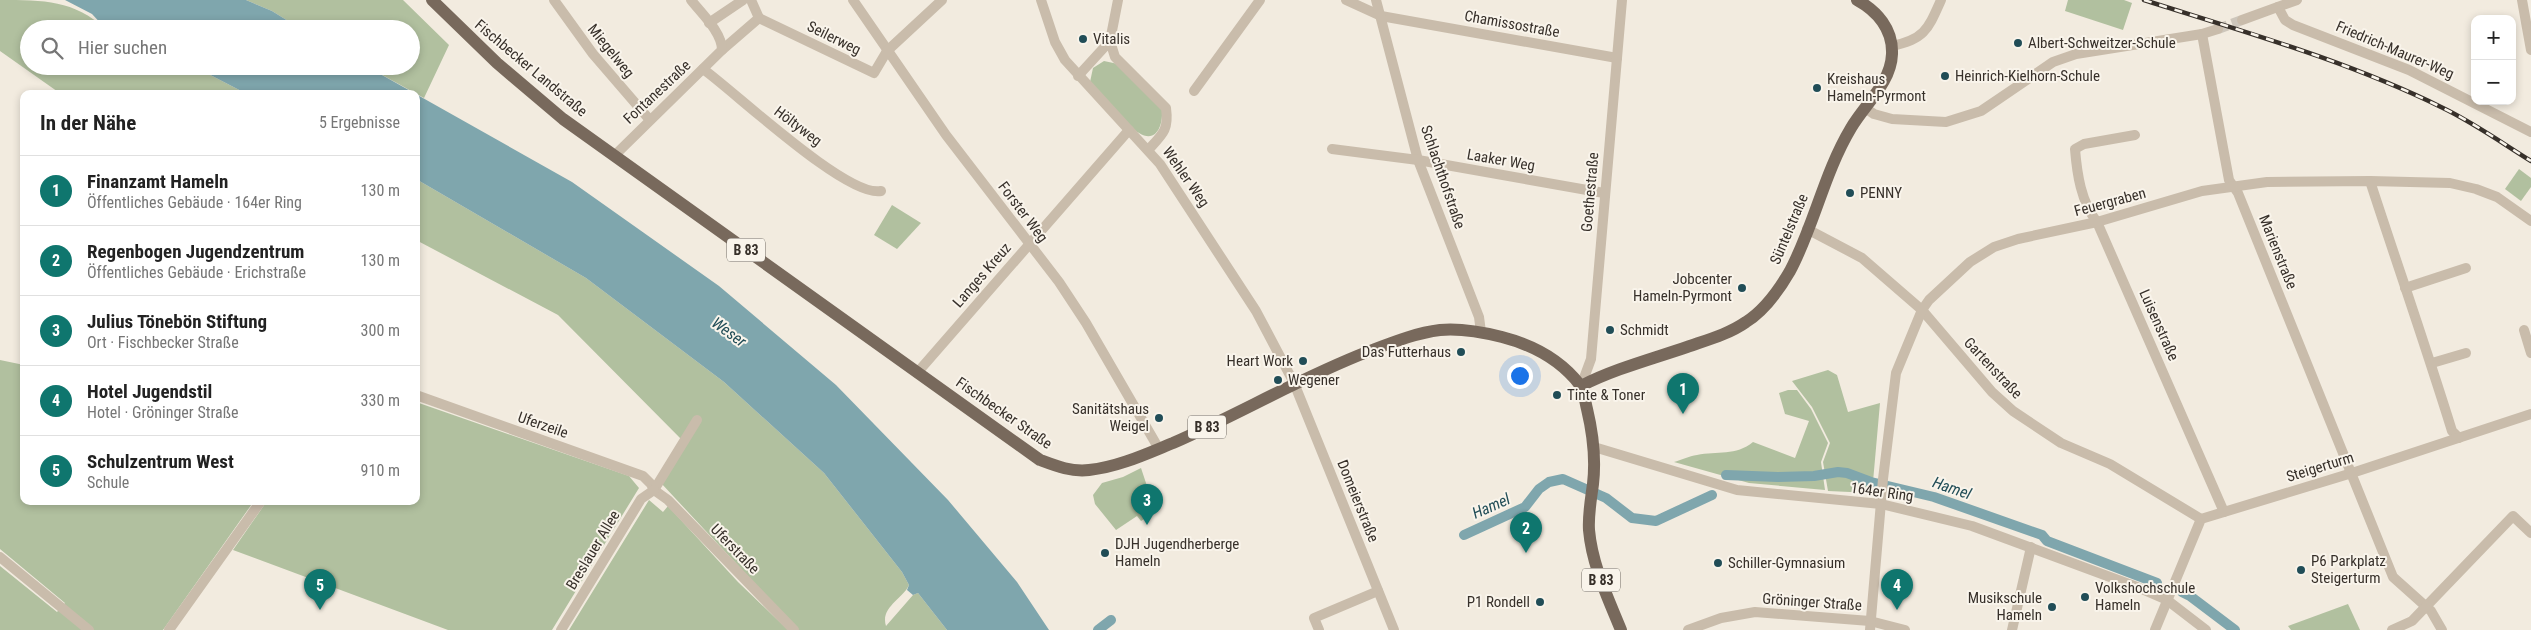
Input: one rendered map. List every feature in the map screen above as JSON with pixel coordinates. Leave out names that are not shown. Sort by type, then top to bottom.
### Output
[{"type":"main road","name":"Fischbecker Landstraße","points":[[432,0],[497,63],[563,119],[614,156]]},
{"type":"main road","points":[[1857,0],[1872,9],[1885,25],[1892,46]]},
{"type":"main road","name":"Süntelstraße","points":[[1581,386],[1602,376],[1724,334],[1746,322],[1777,292],[1790,270],[1850,129],[1886,78],[1890,67],[1892,46]]},
{"type":"main road","name":"Fischbecker Straße","points":[[614,156],[1040,460],[1064,469],[1088,470],[1101,468],[1159,449],[1294,383],[1394,342],[1441,330],[1481,332]]},
{"type":"main road","name":"B 83","points":[[1481,332],[1522,342],[1541,350],[1558,362],[1581,386],[1591,423],[1594,447],[1589,528],[1595,563],[1621,630]]},
{"type":"street","name":"Miegelweg","points":[[554,0],[592,54],[649,119]]},
{"type":"street","points":[[691,0],[722,43],[722,50]]},
{"type":"street","points":[[709,23],[743,0]]},
{"type":"street","points":[[751,0],[759,18]]},
{"type":"street","name":"Forster Weg","points":[[853,0],[946,134],[1059,282],[1086,323],[1159,449]]},
{"type":"street","points":[[887,51],[942,0]]},
{"type":"street","name":"Wehler Weg","points":[[1041,0],[1056,42],[1078,76],[1148,150],[1170,178],[1248,298],[1294,383]]},
{"type":"street","points":[[1078,76],[1110,40],[1118,0]]},
{"type":"street","points":[[1194,91],[1260,0]]},
{"type":"street","name":"Chamissostraße","points":[[1346,0],[1381,16],[1617,58]]},
{"type":"street","name":"Schlachthofstraße","points":[[1376,0],[1418,160],[1479,317],[1481,332]]},
{"type":"street","name":"Goethestraße","points":[[1581,386],[1591,359],[1622,0]]},
{"type":"street","points":[[1892,46],[1912,41],[1922,35],[1928,29],[1941,0]]},
{"type":"street","points":[[2242,20],[2298,0]]},
{"type":"street","points":[[2522,0],[2531,50]]},
{"type":"street","name":"Friedrich-Maurer-Weg","points":[[2278,7],[2285,20],[2293,24],[2409,70],[2531,132]]},
{"type":"street","name":"Fontanestraße","points":[[614,156],[649,119],[759,18]]},
{"type":"street","name":"Seilerweg","points":[[759,18],[874,73],[887,51]]},
{"type":"street","points":[[1865,108],[1874,114],[1892,119],[1946,122],[1981,111],[2053,62],[2076,54],[2202,34],[2218,29]]},
{"type":"street","name":"Marienstraße","points":[[2202,34],[2229,180],[2238,193],[2393,577],[2426,607],[2442,630]]},
{"type":"street","points":[[1110,40],[1116,57],[1166,108],[1165,132],[1148,150]]},
{"type":"street","name":"Höltyweg","points":[[703,69],[782,134],[847,180],[867,191],[881,191]]},
{"type":"street","name":"Langes Kreuz","points":[[917,373],[1129,130]]},
{"type":"street","name":"Luisenstraße","points":[[2135,135],[2084,144],[2075,149],[2076,167],[2088,211],[2097,222],[2224,512]]},
{"type":"street","name":"Laaker Weg","points":[[1332,148],[1418,160],[1604,193]]},
{"type":"street","points":[[2370,181],[2432,363],[2452,431],[2459,438]]},
{"type":"street","name":"Feuergraben","points":[[1870,626],[1881,499],[1896,373],[1922,310],[1929,300],[1970,262],[1994,248],[2018,240],[2097,222],[2202,192],[2233,186],[2276,182],[2370,181],[2450,183],[2476,189],[2497,197],[2531,221]]},
{"type":"street","name":"Gartenstraße","points":[[1807,229],[1862,258],[1922,310],[1975,373],[2013,411],[2061,443],[2117,468],[2201,519]]},
{"type":"street","points":[[2405,288],[2466,268]]},
{"type":"street","points":[[2524,330],[2531,353]]},
{"type":"street","points":[[2432,363],[2466,353]]},
{"type":"street","name":"Domeierstraße","points":[[1294,383],[1394,630]]},
{"type":"street","name":"Uferzeile","points":[[420,396],[643,476],[654,490]]},
{"type":"street","name":"Steigerturm","points":[[2201,519],[2352,473],[2531,414]]},
{"type":"street","name":"Breslauer Allee","points":[[561,630],[641,499],[654,490],[697,420]]},
{"type":"street","name":"164er Ring","points":[[1594,447],[1737,490],[1881,499],[2031,547],[2166,600],[2206,630]]},
{"type":"street","name":"Uferstraße","points":[[654,490],[664,496],[794,630]]},
{"type":"street","points":[[169,630],[258,505]]},
{"type":"street","points":[[2392,630],[2412,621],[2513,516],[2531,533]]},
{"type":"street","points":[[2154,630],[2201,519]]},
{"type":"street","points":[[2012,630],[2031,547]]},
{"type":"street","points":[[0,557],[89,630]]},
{"type":"street","points":[[1319,630],[1314,618],[1378,591]]},
{"type":"street","name":"Gröninger Straße","points":[[1688,630],[1721,618],[1755,612],[1905,630]]},
{"type":"green space","points":[[0,0],[31,0],[58,4],[82,12],[95,20],[20,20],[20,65],[0,51]]},
{"type":"green space","points":[[246,0],[403,0],[449,45],[424,98],[420,96],[420,90],[410,90],[382,75],[420,75],[420,20],[286,20],[272,11]]},
{"type":"green space","points":[[2068,0],[2124,0],[2132,3],[2123,30],[2065,11]]},
{"type":"green space","points":[[1104,61],[1118,64],[1162,110],[1160,126],[1154,134],[1145,136],[1133,129],[1090,82],[1093,68]]},
{"type":"green space","points":[[34,75],[210,75],[239,90],[55,90]]},
{"type":"green space","points":[[2519,169],[2531,178],[2531,187],[2521,201],[2505,189]]},
{"type":"green space","points":[[420,181],[586,278],[724,382],[824,473],[902,572],[909,585],[889,608],[885,619],[886,626],[913,595],[918,593],[947,630],[798,630],[661,483],[682,440],[558,315],[420,242]]},
{"type":"green space","points":[[892,205],[921,223],[897,249],[874,235]]},
{"type":"green space","points":[[0,360],[20,364],[20,505],[251,505],[163,630],[0,630],[0,566],[57,612],[65,603],[0,549]]},
{"type":"green space","points":[[1828,370],[1837,375],[1848,412],[1880,403],[1872,493],[1828,491],[1823,462],[1830,443],[1812,407],[1792,381]]},
{"type":"green space","points":[[1797,390],[1811,409],[1828,443],[1821,462],[1825,490],[1749,483],[1674,462],[1704,454],[1733,451],[1753,442],[1795,458],[1809,421],[1785,414],[1779,393]]},
{"type":"green space","points":[[420,403],[629,476],[639,488],[552,630],[448,630],[233,550],[264,505],[420,505]]},
{"type":"green space","points":[[1141,468],[1147,486],[1159,509],[1141,521],[1137,516],[1116,530],[1095,504],[1093,495],[1102,483],[1123,477]]},
{"type":"green space","points":[[649,500],[663,512],[668,506],[738,582],[788,630],[569,630]]},
{"type":"green space","points":[[2348,604],[2360,630],[2291,630],[2288,626]]},
{"type":"water","points":[[65,0],[246,0],[272,11],[286,20],[98,20],[92,14]]},
{"type":"water","points":[[210,75],[382,75],[409,90],[239,90]]},
{"type":"water","name":"Weser","points":[[420,96],[572,182],[719,286],[836,385],[948,500],[1017,582],[1049,630],[947,630],[918,593],[913,595],[907,590],[909,585],[902,572],[824,473],[724,382],[586,278],[420,181]]},
{"type":"waterway","name":"Hamel","points":[[1726,475],[1778,477],[1814,476],[1838,472],[1847,473],[1871,482],[1934,497],[2042,535],[2047,541],[2157,583]]},
{"type":"waterway","name":"Hamel","points":[[1464,535],[1525,507],[1539,489],[1549,482],[1563,479],[1606,498],[1632,518],[1656,521],[1712,495]]},
{"type":"waterway","name":"Hamel","points":[[2182,592],[2235,630]]},
{"type":"waterway","name":"Hamel","points":[[1098,630],[1111,620]]},
{"type":"tunnel","points":[[2218,29],[2242,20]]},
{"type":"railway","points":[[2144,0],[2296,48],[2407,91],[2454,114],[2531,161]]},
{"type":"place","name":"Vitalis","points":[[1083,39]]},
{"type":"place","name":"Albert-Schweitzer-Schule","points":[[2018,43]]},
{"type":"place","name":"Heinrich-Kielhorn-Schule","points":[[1945,76]]},
{"type":"place","name":"Kreishaus Hameln-Pyrmont","points":[[1817,88]]},
{"type":"place","name":"PENNY","points":[[1850,193]]},
{"type":"place","name":"Jobcenter Hameln-Pyrmont","points":[[1742,288]]},
{"type":"place","name":"Schmidt","points":[[1610,330]]},
{"type":"place","name":"Das Futterhaus","points":[[1461,352]]},
{"type":"place","name":"Heart Work","points":[[1303,361]]},
{"type":"place","name":"Wegener","points":[[1278,380]]},
{"type":"place","name":"Tinte & Toner","points":[[1557,395]]},
{"type":"place","name":"Finanzamt Hameln","points":[[1683,414]]},
{"type":"place","name":"Sanitätshaus Weigel","points":[[1159,418]]},
{"type":"place","name":"Julius Tönebön Stiftung","points":[[1147,525]]},
{"type":"place","name":"DJH Jugendherberge Hameln","points":[[1105,553]]},
{"type":"place","name":"Regenbogen Jugendzentrum","points":[[1526,553]]},
{"type":"place","name":"Schiller-Gymnasium","points":[[1718,563]]},
{"type":"place","name":"P6 Parkplatz Steigerturm","points":[[2301,570]]},
{"type":"place","name":"Volkshochschule Hameln","points":[[2085,597]]},
{"type":"place","name":"P1 Rondell","points":[[1540,602]]},
{"type":"place","name":"Musikschule Hameln","points":[[2052,607]]},
{"type":"place","name":"Schulzentrum West","points":[[320,610]]},
{"type":"place","name":"Hotel Jugendstil","points":[[1897,610]]}]
